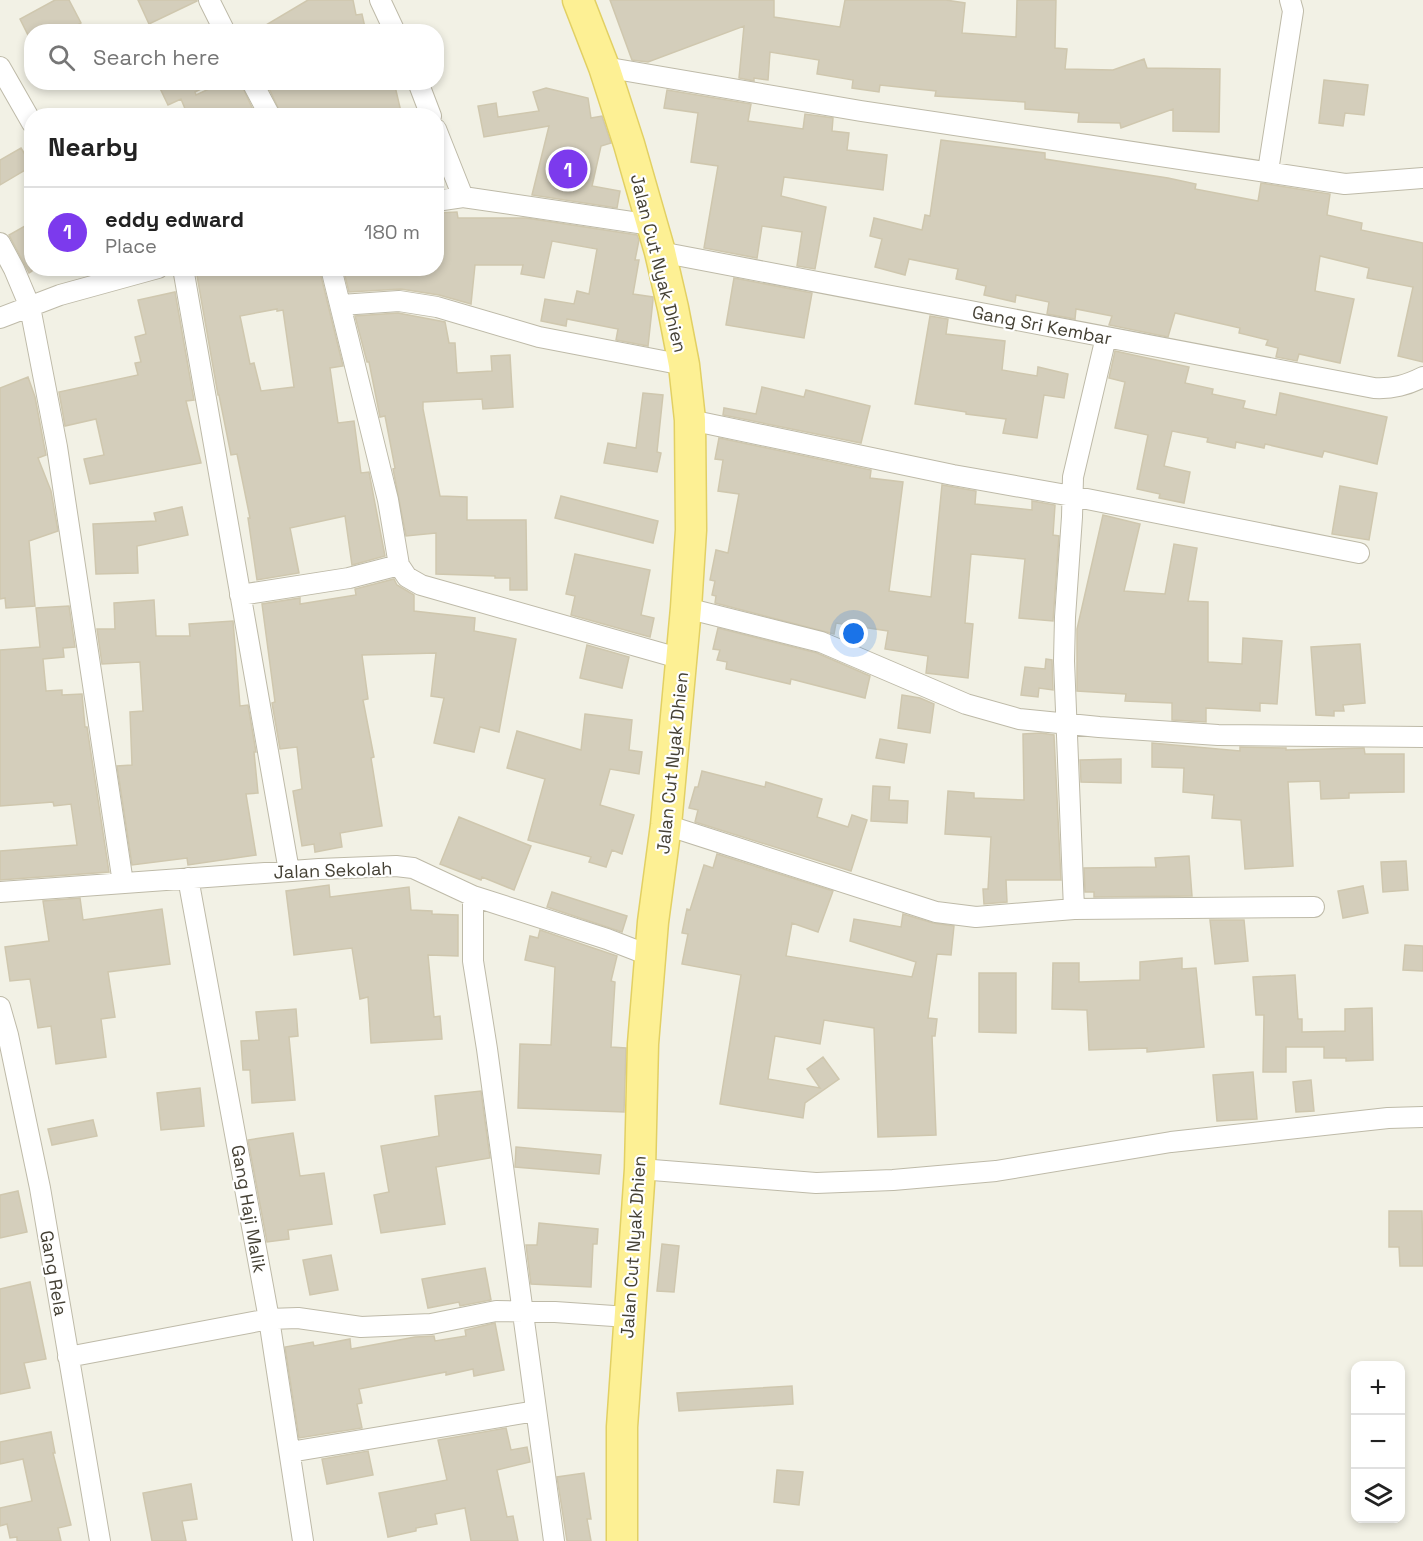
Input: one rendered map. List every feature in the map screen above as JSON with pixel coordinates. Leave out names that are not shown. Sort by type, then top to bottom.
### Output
[{"type":"main road","name":"Jalan Cut Nyak Dhien","points":[[578,0],[604,67],[656,238],[684,365],[690,420],[691,530],[686,608],[666,825],[653,922],[644,1044],[640,1169],[622,1427],[622,1541]]},
{"type":"street","points":[[209,0],[221,24]]},
{"type":"street","points":[[380,0],[391,24]]},
{"type":"street","points":[[1268,171],[1293,11],[1290,0]]},
{"type":"street","points":[[0,67],[24,109]]},
{"type":"street","points":[[604,67],[861,111],[1345,184],[1423,178]]},
{"type":"street","points":[[256,90],[266,108]]},
{"type":"street","points":[[421,90],[428,108]]},
{"type":"street","points":[[444,149],[463,197]]},
{"type":"street","name":"Gang Sri Kembar","points":[[444,200],[463,197],[1106,337],[1374,388],[1400,387],[1423,377]]},
{"type":"street","points":[[0,243],[30,307],[57,447],[123,883]]},
{"type":"street","points":[[0,318],[108,276]]},
{"type":"street","points":[[184,276],[289,871]]},
{"type":"street","points":[[333,276],[388,500],[399,565],[407,577],[421,585],[682,659]]},
{"type":"street","points":[[341,305],[399,301],[437,307],[539,337],[684,365]]},
{"type":"street","points":[[1074,909],[1064,661],[1073,472],[1106,337]]},
{"type":"street","points":[[690,420],[952,475],[1072,496],[1359,553]]},
{"type":"street","points":[[240,595],[349,578],[399,565]]},
{"type":"street","points":[[686,608],[821,642],[966,705],[1019,719],[1218,735],[1423,737]]},
{"type":"street","points":[[666,825],[936,912],[976,917],[1074,909],[1314,907]]},
{"type":"street","name":"Jalan Sekolah","points":[[0,892],[289,871],[396,866],[421,872],[473,896],[607,939],[651,956]]},
{"type":"street","name":"Gang Haji Malik","points":[[188,878],[269,1319],[303,1541]]},
{"type":"street","points":[[473,896],[473,961],[554,1541]]},
{"type":"street","name":"Gang Rela","points":[[0,1007],[8,1077],[40,1188],[100,1541]]},
{"type":"street","points":[[640,1169],[816,1183],[893,1180],[996,1171],[1171,1142],[1388,1118],[1423,1117]]},
{"type":"street","points":[[68,1357],[269,1319],[298,1318],[361,1327],[431,1324],[496,1311],[522,1310],[628,1317]]},
{"type":"street","points":[[290,1452],[536,1411]]},
{"type":"building","points":[[55,0],[69,0],[81,23],[24,24],[24,27],[20,19]]},
{"type":"building","points":[[138,0],[197,0],[197,1],[149,24]]},
{"type":"building","points":[[308,0],[353,0],[356,15],[362,14],[364,24],[268,24]]},
{"type":"building","points":[[610,0],[774,0],[774,17],[840,27],[845,0],[946,0],[965,3],[962,33],[1016,37],[1017,0],[1056,0],[1055,48],[1067,49],[1065,69],[1113,70],[1144,59],[1147,68],[1220,69],[1219,132],[1173,131],[1173,109],[1121,128],[1120,123],[1078,122],[1079,113],[1025,109],[1025,102],[935,96],[936,91],[880,85],[879,92],[852,88],[853,80],[817,74],[819,60],[770,52],[768,80],[754,78],[754,81],[739,78],[744,26],[648,62],[632,60]]},
{"type":"building","points":[[1324,80],[1368,85],[1364,115],[1345,113],[1343,126],[1319,123]]},
{"type":"building","points":[[546,88],[588,98],[591,118],[602,116],[611,143],[601,146],[592,186],[620,191],[617,208],[532,195],[549,126],[484,137],[478,106],[496,103],[498,117],[539,111],[533,92]]},
{"type":"building","points":[[161,90],[199,90],[195,92],[196,95],[207,90],[244,90],[252,108],[185,108],[181,99],[168,105]]},
{"type":"building","points":[[270,90],[396,90],[400,108],[278,108]]},
{"type":"building","points":[[667,90],[751,104],[748,121],[803,129],[805,114],[833,118],[832,131],[849,133],[847,150],[887,155],[883,190],[784,177],[781,196],[826,207],[815,269],[797,266],[802,232],[762,226],[757,258],[704,248],[718,166],[691,162],[698,113],[664,108]]},
{"type":"building","points":[[941,140],[1045,153],[1045,159],[1168,178],[1196,184],[1195,189],[1258,201],[1261,183],[1330,194],[1327,215],[1362,223],[1361,230],[1423,243],[1423,362],[1398,356],[1413,287],[1367,278],[1369,268],[1320,256],[1315,291],[1354,299],[1340,363],[1299,354],[1297,361],[1276,357],[1278,348],[1266,345],[1268,340],[1239,333],[1240,328],[1175,313],[1168,337],[1109,325],[1112,316],[1076,309],[1075,319],[1047,314],[1049,302],[1016,295],[1015,302],[984,295],[986,286],[956,279],[958,269],[909,259],[905,275],[875,267],[882,239],[870,236],[874,218],[922,230],[925,215],[930,216]]},
{"type":"building","points":[[21,148],[24,153],[24,171],[0,185],[0,160]]},
{"type":"building","points":[[457,212],[458,218],[526,218],[637,235],[639,240],[635,260],[639,260],[633,294],[653,297],[648,346],[616,340],[618,329],[567,319],[566,326],[541,321],[545,299],[574,304],[577,291],[589,294],[597,249],[552,241],[544,278],[521,274],[523,265],[475,265],[471,304],[439,295],[401,289],[349,292],[345,276],[444,276],[444,213]]},
{"type":"building","points":[[24,227],[24,264],[9,235]]},
{"type":"building","points":[[197,276],[321,276],[343,366],[330,368],[338,423],[354,421],[361,473],[369,472],[385,556],[352,565],[345,516],[290,528],[299,573],[257,580],[248,518],[250,518],[237,454],[231,455]],"holes":[[[277,309],[277,311],[283,310],[294,387],[261,391],[254,363],[250,364],[240,316]]]},
{"type":"building","points":[[734,278],[812,293],[804,338],[726,325]]},
{"type":"building","points":[[175,292],[194,400],[186,401],[201,463],[90,484],[84,459],[104,455],[96,419],[65,426],[59,392],[138,375],[135,363],[141,362],[135,337],[146,334],[138,300]]},
{"type":"building","points":[[398,313],[445,322],[449,343],[455,343],[457,373],[492,371],[491,356],[510,355],[513,407],[483,409],[482,399],[423,402],[423,409],[440,496],[467,497],[467,520],[526,520],[527,590],[510,590],[510,578],[436,574],[436,533],[406,536],[385,416],[380,417],[369,362],[367,362],[355,316]]},
{"type":"building","points":[[930,316],[948,319],[946,334],[1005,341],[1002,370],[1037,376],[1038,367],[1068,374],[1064,398],[1044,395],[1037,438],[1003,433],[1006,419],[915,404]]},
{"type":"building","points":[[1115,351],[1189,367],[1185,383],[1213,389],[1212,394],[1245,401],[1243,408],[1276,415],[1280,393],[1387,417],[1377,464],[1324,451],[1322,457],[1265,444],[1264,448],[1236,442],[1235,448],[1207,442],[1208,438],[1172,431],[1164,466],[1190,472],[1184,503],[1159,498],[1160,494],[1137,489],[1148,435],[1115,428],[1125,382],[1109,378]]},
{"type":"building","points":[[28,377],[35,397],[46,455],[38,458],[51,491],[58,531],[29,541],[35,606],[6,608],[5,598],[0,599],[0,388]]},
{"type":"building","points":[[762,387],[804,397],[806,390],[870,406],[861,443],[723,415],[724,408],[756,414]]},
{"type":"building","points":[[643,393],[663,395],[657,452],[661,453],[657,472],[604,463],[608,443],[636,448]]},
{"type":"building","points":[[719,438],[871,470],[870,478],[903,482],[889,591],[931,597],[942,485],[976,491],[975,504],[1032,510],[1032,501],[1055,505],[1053,535],[1059,536],[1053,621],[1019,618],[1025,559],[971,554],[965,623],[973,624],[968,678],[926,673],[928,656],[885,649],[888,631],[836,623],[834,634],[715,603],[716,596],[712,595],[715,581],[710,580],[716,550],[728,553],[739,494],[718,491],[723,460],[715,459]]},
{"type":"building","points":[[1340,486],[1377,493],[1369,540],[1332,534]]},
{"type":"building","points":[[561,496],[658,521],[653,543],[555,518]]},
{"type":"building","points":[[182,507],[188,535],[137,546],[138,573],[96,574],[93,524],[156,521],[154,513]]},
{"type":"building","points":[[1103,515],[1140,524],[1124,591],[1165,594],[1174,544],[1197,548],[1188,601],[1208,602],[1208,662],[1242,664],[1243,638],[1282,641],[1277,704],[1260,703],[1260,711],[1206,708],[1206,722],[1172,720],[1172,703],[1125,701],[1126,694],[1077,691],[1077,629]]},
{"type":"building","points":[[575,554],[650,570],[641,615],[654,618],[650,637],[571,615],[575,596],[566,594]]},
{"type":"building","points":[[394,579],[397,585],[414,595],[414,611],[475,618],[474,631],[516,639],[499,732],[480,727],[474,752],[434,743],[444,698],[431,696],[436,653],[362,655],[368,699],[363,700],[374,757],[371,758],[382,826],[340,833],[342,847],[315,852],[314,844],[302,846],[293,791],[302,789],[297,747],[280,749],[272,703],[275,702],[262,604],[300,598],[300,604],[356,595],[355,589]]},
{"type":"building","points":[[154,600],[156,636],[190,636],[189,624],[233,621],[240,706],[248,705],[256,752],[254,752],[258,793],[246,794],[256,855],[188,865],[187,858],[132,865],[117,766],[132,765],[130,712],[143,711],[140,662],[102,664],[97,629],[115,629],[114,603]]},
{"type":"building","points":[[69,606],[75,647],[63,648],[64,657],[43,659],[46,691],[62,690],[62,695],[82,694],[85,727],[87,727],[109,872],[0,880],[0,851],[77,845],[71,804],[54,806],[53,802],[0,806],[0,650],[40,647],[36,608]]},
{"type":"building","points":[[718,628],[817,653],[870,676],[865,698],[791,679],[790,684],[726,669],[727,662],[717,660],[720,650],[713,649]]},
{"type":"building","points":[[1360,644],[1365,703],[1343,705],[1344,711],[1334,711],[1334,716],[1316,715],[1311,647]]},
{"type":"building","points":[[587,645],[629,657],[622,688],[580,678]]},
{"type":"building","points":[[1046,659],[1052,660],[1053,690],[1039,688],[1038,697],[1021,695],[1025,667],[1045,669]]},
{"type":"building","points":[[902,695],[920,698],[934,704],[930,733],[898,728]]},
{"type":"building","points":[[585,714],[632,720],[629,750],[642,752],[639,774],[610,769],[600,805],[634,815],[622,854],[612,850],[606,867],[589,862],[591,857],[528,840],[545,779],[507,768],[517,731],[581,750]]},
{"type":"building","points":[[1023,734],[1054,735],[1061,880],[1006,880],[1007,902],[984,904],[983,889],[988,889],[991,837],[945,834],[948,791],[974,793],[974,798],[1024,800]]},
{"type":"building","points":[[880,739],[907,744],[904,763],[876,758]]},
{"type":"building","points":[[1152,743],[1240,751],[1240,747],[1286,748],[1286,750],[1364,748],[1365,754],[1404,754],[1404,792],[1349,793],[1349,798],[1321,799],[1320,781],[1288,782],[1293,866],[1245,869],[1241,820],[1212,818],[1214,795],[1183,792],[1184,768],[1152,767]]},
{"type":"building","points":[[1121,759],[1121,783],[1081,782],[1080,760]]},
{"type":"building","points":[[702,771],[765,787],[766,782],[822,799],[817,817],[848,827],[852,815],[867,820],[851,871],[695,822],[698,810],[689,808]]},
{"type":"building","points":[[873,786],[890,787],[889,800],[908,801],[907,823],[871,821]]},
{"type":"building","points":[[459,817],[531,846],[514,890],[440,864]]},
{"type":"building","points":[[717,854],[833,891],[818,932],[792,923],[786,956],[912,977],[916,962],[850,941],[854,919],[901,927],[903,914],[933,923],[954,926],[951,955],[937,954],[928,1018],[937,1019],[935,1036],[932,1036],[936,1135],[878,1137],[874,1028],[824,1020],[820,1044],[775,1036],[768,1079],[820,1088],[807,1069],[823,1057],[839,1079],[805,1103],[803,1118],[720,1104],[741,975],[682,964],[688,934],[682,933],[687,909],[690,910],[704,865],[713,868]]},
{"type":"building","points":[[1189,856],[1192,896],[1094,897],[1094,892],[1085,892],[1084,868],[1156,867],[1155,858]]},
{"type":"building","points":[[1406,861],[1408,890],[1383,892],[1381,862]]},
{"type":"building","points":[[329,885],[330,897],[409,887],[411,910],[458,915],[458,956],[428,955],[434,1017],[440,1016],[442,1039],[371,1043],[368,997],[360,999],[352,948],[294,955],[286,891]]},
{"type":"building","points":[[1363,886],[1368,913],[1343,918],[1338,891]]},
{"type":"building","points":[[552,892],[627,916],[622,932],[547,907]]},
{"type":"building","points":[[80,898],[83,920],[162,909],[170,964],[108,972],[115,1017],[101,1019],[106,1057],[56,1064],[51,1026],[38,1028],[30,979],[10,981],[5,947],[49,941],[43,901]]},
{"type":"building","points":[[1210,920],[1244,920],[1248,961],[1215,964]]},
{"type":"building","points":[[540,930],[617,956],[611,981],[615,982],[611,1047],[626,1048],[624,1112],[518,1108],[520,1044],[551,1045],[555,967],[525,960],[530,936],[538,938]]},
{"type":"building","points":[[1405,945],[1423,946],[1423,971],[1403,970]]},
{"type":"building","points":[[1182,958],[1182,969],[1196,968],[1204,1047],[1147,1052],[1147,1048],[1089,1050],[1087,1010],[1052,1009],[1053,963],[1079,963],[1079,982],[1140,980],[1140,962]]},
{"type":"building","points":[[979,973],[1016,973],[1016,1033],[979,1032]]},
{"type":"building","points":[[1295,975],[1298,1019],[1302,1019],[1302,1032],[1345,1031],[1345,1009],[1372,1008],[1373,1060],[1346,1061],[1346,1058],[1324,1058],[1324,1047],[1286,1047],[1286,1072],[1263,1072],[1264,1015],[1256,1015],[1253,977]]},
{"type":"building","points":[[296,1009],[298,1036],[289,1037],[295,1100],[252,1103],[250,1070],[243,1070],[241,1041],[259,1040],[256,1012]]},
{"type":"building","points":[[1253,1072],[1257,1119],[1217,1121],[1213,1075]]},
{"type":"building","points":[[1311,1080],[1314,1111],[1296,1112],[1293,1082]]},
{"type":"building","points":[[200,1088],[204,1126],[161,1130],[157,1093]]},
{"type":"building","points":[[481,1091],[490,1158],[436,1167],[445,1224],[381,1233],[374,1195],[389,1192],[381,1146],[439,1136],[435,1096]]},
{"type":"building","points":[[93,1120],[97,1136],[52,1145],[48,1129]]},
{"type":"building","points":[[293,1133],[300,1176],[324,1173],[332,1224],[288,1230],[289,1239],[267,1242],[248,1140]]},
{"type":"building","points":[[516,1147],[601,1155],[599,1174],[515,1167]]},
{"type":"building","points":[[18,1191],[27,1232],[0,1238],[0,1195]]},
{"type":"building","points":[[1389,1211],[1422,1211],[1423,1266],[1400,1266],[1399,1247],[1389,1247]]},
{"type":"building","points":[[539,1223],[598,1229],[597,1244],[593,1244],[591,1287],[531,1284],[526,1245],[537,1245]]},
{"type":"building","points":[[662,1244],[679,1246],[674,1292],[657,1291]]},
{"type":"building","points":[[331,1255],[338,1290],[310,1295],[303,1260]]},
{"type":"building","points":[[485,1268],[491,1300],[460,1306],[459,1302],[428,1308],[422,1279]]},
{"type":"building","points":[[30,1282],[46,1359],[24,1363],[30,1388],[0,1394],[0,1289]]},
{"type":"building","points":[[495,1323],[504,1370],[474,1376],[473,1369],[446,1375],[446,1372],[359,1389],[362,1403],[357,1404],[362,1428],[299,1438],[285,1347],[313,1342],[314,1346],[350,1339],[351,1349],[415,1337],[434,1336],[435,1341],[466,1336],[465,1330]]},
{"type":"building","points":[[792,1386],[793,1404],[679,1411],[677,1393]]},
{"type":"building","points":[[506,1428],[511,1450],[527,1447],[530,1462],[497,1470],[507,1517],[513,1516],[518,1541],[471,1541],[465,1508],[435,1514],[437,1524],[388,1537],[379,1493],[447,1480],[438,1440]]},
{"type":"building","points":[[51,1432],[55,1453],[53,1453],[71,1525],[58,1528],[61,1541],[17,1541],[17,1537],[10,1538],[7,1524],[0,1526],[0,1508],[32,1501],[23,1459],[0,1464],[0,1442]]},
{"type":"building","points":[[368,1451],[373,1475],[327,1484],[322,1459]]},
{"type":"building","points":[[777,1470],[803,1472],[799,1505],[774,1502]]},
{"type":"building","points":[[584,1473],[591,1519],[587,1519],[591,1541],[567,1541],[557,1477]]},
{"type":"building","points":[[191,1484],[197,1519],[182,1521],[186,1541],[152,1541],[143,1493]]},
{"type":"place","name":"eddy edward","points":[[568,169]]}]
